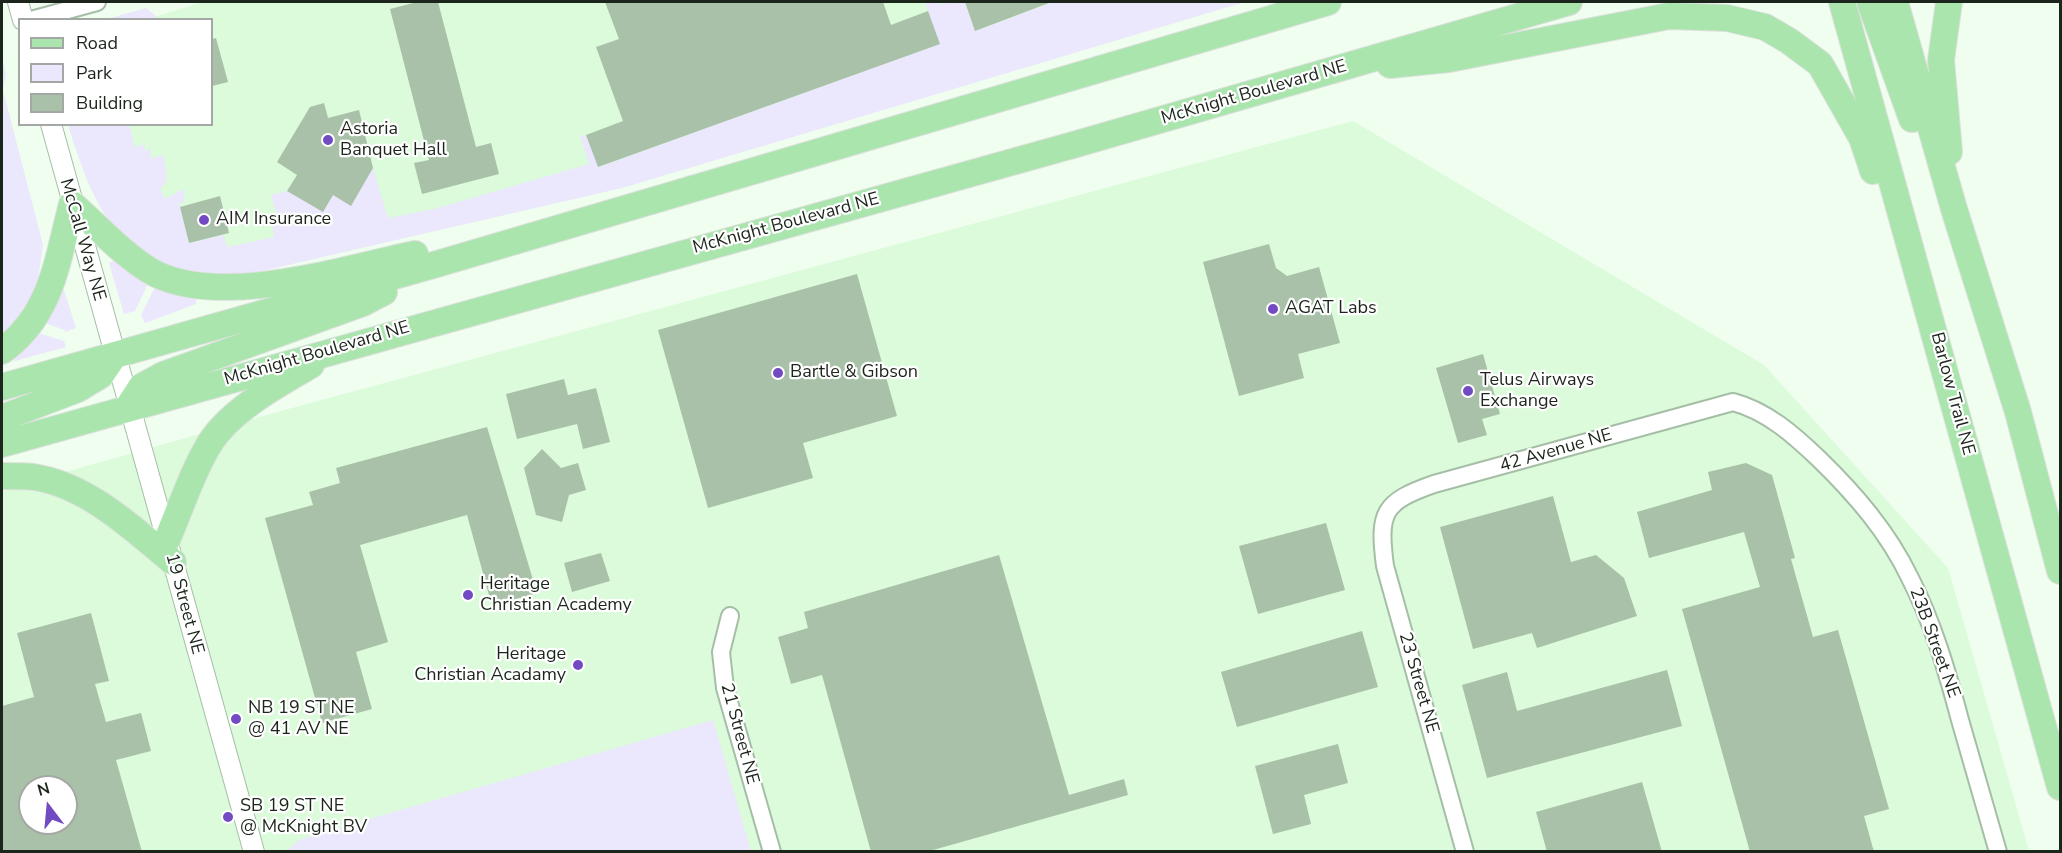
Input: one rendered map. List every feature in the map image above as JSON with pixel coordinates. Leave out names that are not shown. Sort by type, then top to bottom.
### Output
[{"type":"main road","points":[[2,387],[437,264],[1328,2]]},
{"type":"main road","points":[[1476,27],[1542,2]]},
{"type":"main road","name":"McKnight Boulevard NE","points":[[2,444],[1073,145],[1569,2]]},
{"type":"main road","name":"Barlow Trail NE","points":[[1842,2],[2061,788]]},
{"type":"main road","points":[[1870,2],[1923,149],[1954,209]]},
{"type":"main road","points":[[1895,2],[1954,209],[2018,412],[2061,571]]},
{"type":"main road","points":[[1949,2],[1941,60],[1954,209]]},
{"type":"main road","points":[[1339,69],[1449,59],[1669,16],[1727,18],[1765,27],[1820,64],[1862,138],[1909,280],[1930,313]]},
{"type":"main road","points":[[2,351],[32,324],[42,307],[51,283],[72,204],[141,265],[173,280],[208,288],[238,288],[296,279],[430,251],[519,239]]},
{"type":"main road","points":[[128,407],[141,387],[163,375],[363,303],[437,264]]},
{"type":"main road","points":[[2,476],[36,477],[83,495],[170,551],[205,453],[217,432],[261,395],[340,348]]},
{"type":"main road","points":[[2,418],[78,389],[101,375],[115,356]]},
{"type":"street","points":[[18,2],[22,18]]},
{"type":"street","points":[[37,18],[97,2]]},
{"type":"street","name":"McCall Way NE","points":[[52,126],[115,356]]},
{"type":"street","name":"19 Street NE","points":[[115,356],[254,852]]},
{"type":"street","name":"42 Avenue NE","points":[[1386,513],[1403,495],[1434,484],[1732,402]]},
{"type":"street","name":"23B Street NE","points":[[1732,402],[1763,413],[1806,447],[1842,482],[1870,513],[1910,576],[1938,644],[1998,852]]},
{"type":"street","name":"23 Street NE","points":[[1386,513],[1381,536],[1385,566],[1465,852]]},
{"type":"street","name":"21 Street NE","points":[[730,616],[721,652],[725,688],[772,852]]},
{"type":"shaded area","points":[[203,2],[1079,2],[670,152],[392,224],[216,260],[152,242],[117,126],[213,126],[213,18],[151,18]]},
{"type":"shaded area","points":[[1353,121],[1764,365],[1948,568],[2029,851],[2,852],[2,490],[281,411]]},
{"type":"green space","points":[[925,2],[939,2],[941,5],[950,2],[965,2],[976,31],[1053,2],[1245,2],[622,188],[249,274],[214,276],[166,268],[163,262],[155,263],[132,245],[119,233],[101,209],[82,168],[68,126],[129,126],[135,147],[146,144],[143,149],[147,151],[150,147],[151,158],[163,155],[166,178],[160,189],[165,199],[183,189],[184,202],[179,203],[189,243],[223,235],[228,247],[274,237],[272,224],[265,224],[263,221],[277,217],[271,195],[287,191],[333,195],[351,205],[373,168],[388,218],[434,209],[589,164],[580,136],[586,135],[599,167],[939,44]]},
{"type":"green space","points":[[146,8],[156,18],[111,18]]},
{"type":"green space","points":[[2,58],[6,74],[3,90],[43,245],[38,279],[28,306],[23,307],[22,316],[2,339]]},
{"type":"green space","points":[[117,259],[148,284],[135,311],[124,314],[109,263]]},
{"type":"green space","points":[[157,286],[196,296],[196,304],[145,323],[141,315]]},
{"type":"green space","points":[[64,290],[76,328],[65,332],[65,330],[42,322],[57,291]]},
{"type":"green space","points":[[38,333],[64,341],[66,347],[15,361],[12,356]]},
{"type":"green space","points":[[713,720],[751,851],[288,851],[299,840],[324,832]]},
{"type":"building","points":[[417,2],[438,2],[476,147],[491,143],[499,174],[422,194],[414,163],[429,160],[390,9]]},
{"type":"building","points":[[605,2],[883,2],[891,25],[928,11],[940,44],[598,167],[586,135],[623,121],[596,47],[619,39]]},
{"type":"building","points":[[965,2],[1049,2],[1049,3],[975,31]]},
{"type":"building","points":[[216,38],[228,82],[213,86],[213,39]]},
{"type":"building","name":"Astoria Banquet Hall","points":[[324,103],[328,118],[359,110],[373,168],[351,206],[333,195],[323,212],[287,191],[297,175],[277,162],[310,107]]},
{"type":"building","name":"AIM Insurance","points":[[220,196],[229,233],[189,243],[180,207]]},
{"type":"building","name":"AGAT Labs","points":[[1269,244],[1276,268],[1287,276],[1319,267],[1340,343],[1298,354],[1304,378],[1239,396],[1203,262]]},
{"type":"building","name":"Bartle & Gibson","points":[[857,274],[897,416],[803,443],[813,478],[708,508],[658,330]]},
{"type":"building","name":"Telus Airways Exchange","points":[[1483,354],[1500,414],[1482,419],[1487,435],[1458,443],[1436,368]]},
{"type":"building","points":[[564,379],[568,395],[596,388],[610,442],[583,449],[577,424],[517,439],[506,394]]},
{"type":"building","points":[[487,427],[537,593],[492,606],[467,515],[360,545],[388,642],[356,652],[372,709],[322,723],[265,518],[313,505],[309,492],[340,483],[336,468]]},
{"type":"building","points":[[542,449],[561,468],[578,463],[586,490],[569,495],[562,522],[536,515],[524,468]]},
{"type":"building","points":[[1746,463],[1772,475],[1795,558],[1791,559],[1813,637],[1838,630],[1889,809],[1864,816],[1874,852],[1750,852],[1682,609],[1760,587],[1744,532],[1649,558],[1637,512],[1712,490],[1708,472]]},
{"type":"building","points":[[1553,496],[1571,562],[1596,555],[1624,578],[1637,616],[1537,648],[1532,633],[1473,649],[1440,527]]},
{"type":"building","points":[[1326,523],[1345,590],[1258,614],[1239,546]]},
{"type":"building","points":[[601,553],[610,581],[572,592],[564,563]]},
{"type":"building","points":[[999,555],[1069,795],[1124,779],[1128,795],[926,852],[871,852],[822,675],[791,684],[778,637],[808,628],[804,612]]},
{"type":"building","points":[[91,613],[109,681],[95,684],[106,722],[141,713],[151,751],[116,760],[142,852],[2,852],[2,706],[34,697],[17,633]]},
{"type":"building","points":[[1362,631],[1378,687],[1237,727],[1221,672]]},
{"type":"building","points":[[1667,670],[1682,726],[1487,778],[1462,685],[1507,672],[1517,711]]},
{"type":"building","points":[[1338,744],[1348,783],[1304,795],[1311,824],[1273,834],[1255,766]]},
{"type":"building","points":[[1642,782],[1662,852],[1547,852],[1536,812]]},
{"type":"place","name":"Astoria Banquet Hall","points":[[328,140]]},
{"type":"place","name":"AIM Insurance","points":[[204,220]]},
{"type":"place","name":"AGAT Labs","points":[[1273,309]]},
{"type":"place","name":"Bartle & Gibson","points":[[778,373]]},
{"type":"place","name":"Telus Airways Exchange","points":[[1468,391]]},
{"type":"place","name":"Heritage Christian Academy","points":[[468,595]]},
{"type":"place","name":"Heritage Christian Acadamy","points":[[578,665]]},
{"type":"place","name":"NB 19 ST NE @ 41 AV NE","points":[[236,719]]},
{"type":"place","name":"SB 19 ST NE @ McKnight BV","points":[[228,817]]}]
